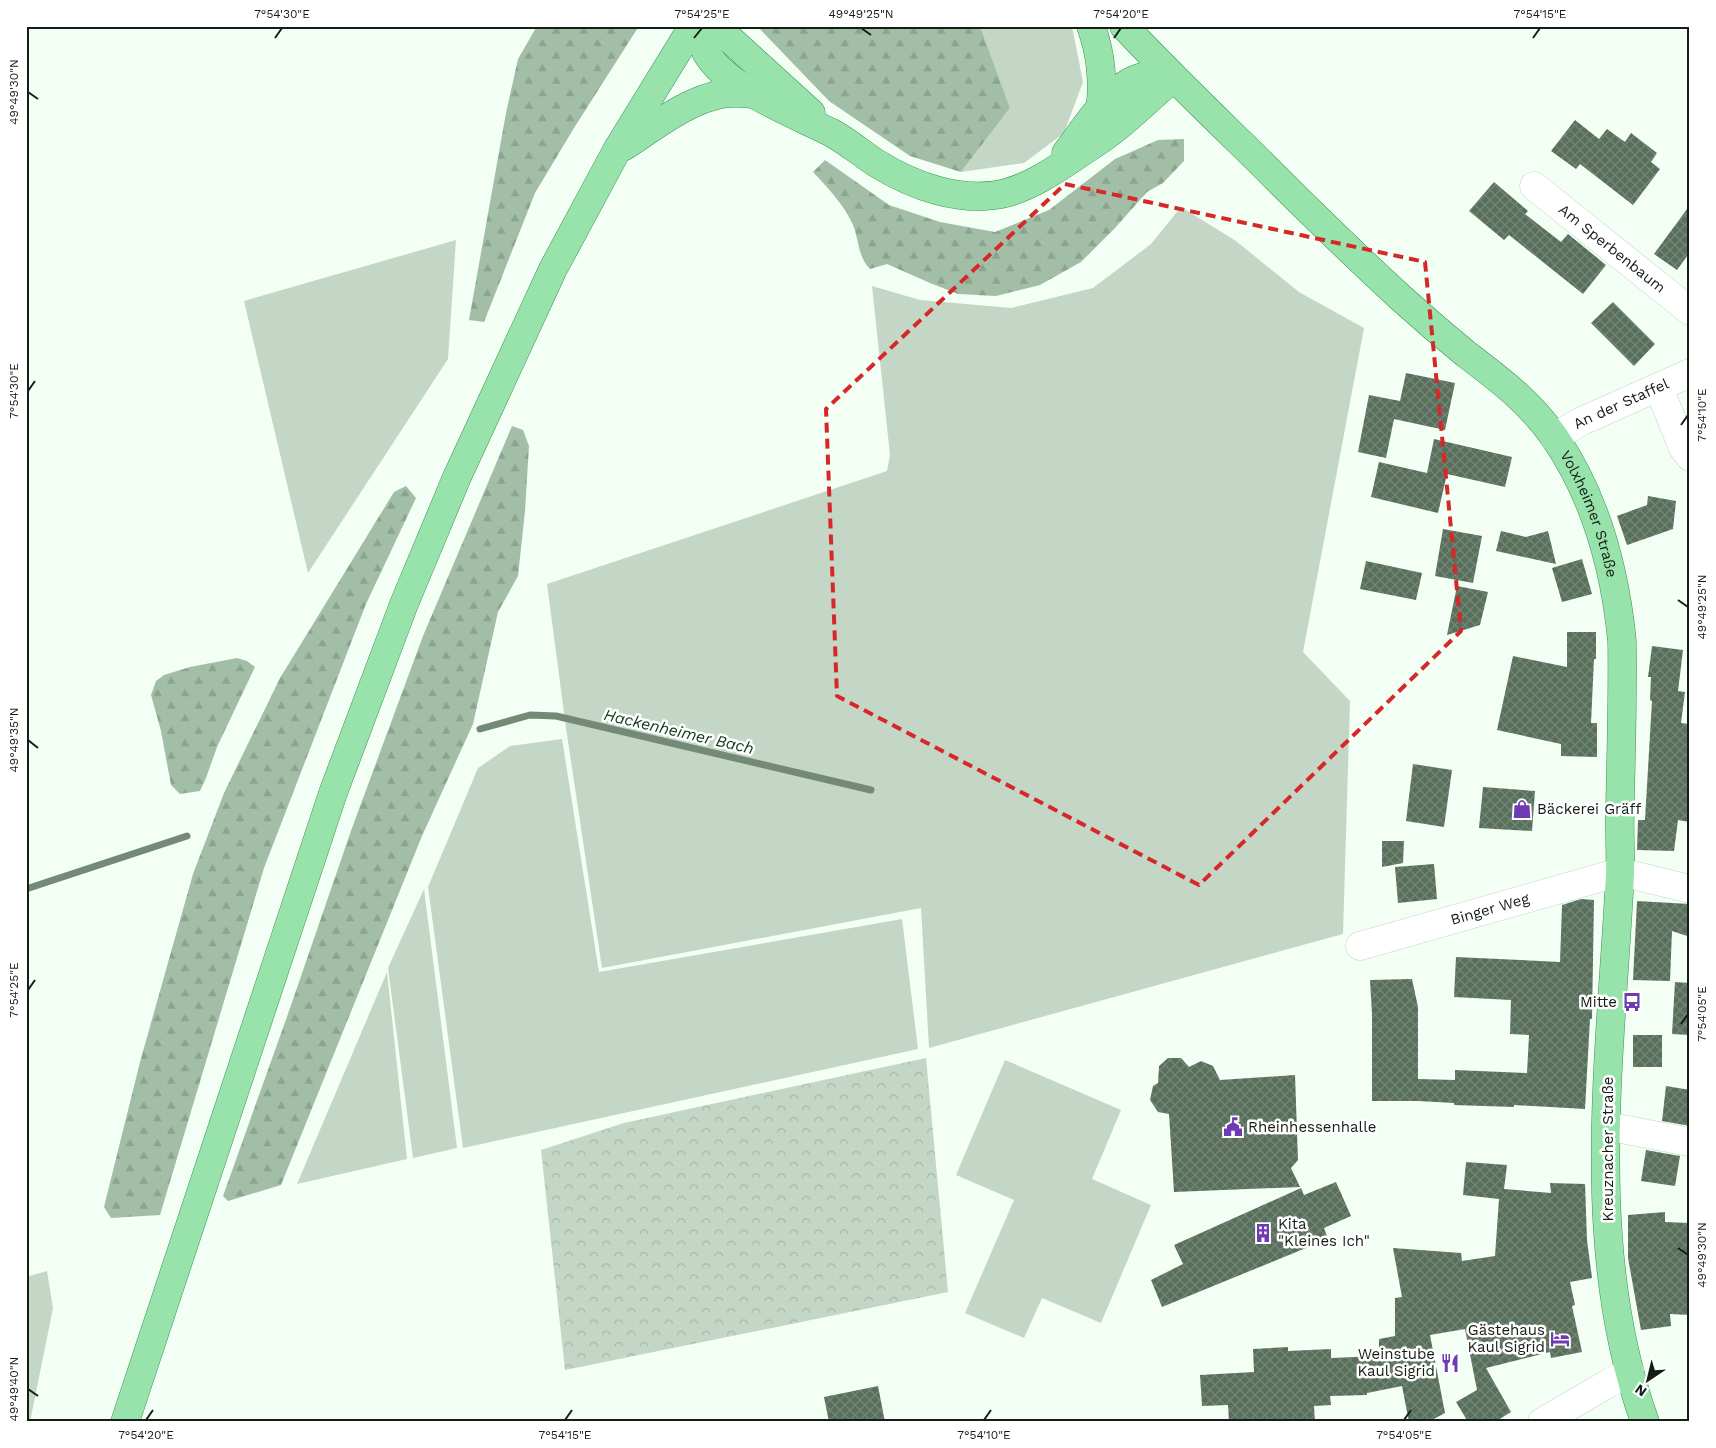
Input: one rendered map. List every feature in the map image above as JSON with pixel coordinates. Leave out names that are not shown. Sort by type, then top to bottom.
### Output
[{"type":"main road","points":[[125,1422],[333,792],[404,604],[457,477],[552,270],[617,150],[693,26]]},
{"type":"main road","points":[[700,26],[704,46],[712,61],[733,80],[753,94],[834,134],[894,173],[914,183],[951,193],[990,196],[1006,193],[1050,174],[1116,128],[1173,78]]},
{"type":"main road","points":[[713,26],[834,134]]},
{"type":"main road","points":[[1091,26],[1101,61],[1103,89],[1100,110]]},
{"type":"main road","name":"Volxheimer Straße","points":[[1124,26],[1173,78],[1350,251],[1466,354],[1509,386],[1535,413],[1554,437],[1574,470],[1596,520],[1613,577],[1619,609],[1622,641],[1620,872]]},
{"type":"main road","points":[[1050,174],[1114,94],[1143,76],[1173,78]]},
{"type":"main road","points":[[617,150],[694,103],[721,94],[753,94]]},
{"type":"main road","name":"Kreuznacher Straße","points":[[1620,872],[1606,1126],[1606,1199],[1608,1243],[1613,1286],[1630,1372],[1645,1422]]},
{"type":"street","name":"Am Sperbenbaum","points":[[1534,186],[1690,311]]},
{"type":"street","name":"An der Staffel","points":[[1554,437],[1582,421],[1690,373]]},
{"type":"street","points":[[1659,388],[1683,448],[1690,457]]},
{"type":"street","points":[[1620,872],[1690,889]]},
{"type":"street","name":"Binger Weg","points":[[1360,946],[1620,872]]},
{"type":"street","points":[[1606,1126],[1690,1142]]},
{"type":"street","points":[[1542,1422],[1630,1372]]},
{"type":"highlighted area","points":[[1065,184],[1425,262],[1461,631],[1199,885],[837,696],[826,409]]},
{"type":"green space","points":[[537,26],[639,26],[535,193],[484,322],[469,320],[506,113],[518,59]]},
{"type":"green space","points":[[757,26],[980,26],[1010,108],[961,172],[910,156],[829,101]]},
{"type":"green space","points":[[980,26],[1070,26],[1073,31],[1083,82],[1064,133],[1024,163],[961,172],[1010,108]]},
{"type":"green space","points":[[1184,139],[1184,161],[1163,183],[1147,192],[1081,262],[1040,285],[996,296],[958,294],[887,264],[870,269],[861,254],[850,218],[813,172],[825,160],[889,205],[940,222],[995,232],[1049,210],[1115,159],[1158,140]]},
{"type":"green space","points":[[1181,207],[1236,241],[1299,292],[1364,328],[1303,652],[1350,701],[1343,934],[929,1048],[921,908],[602,968],[566,728],[547,584],[887,471],[890,455],[872,286],[920,300],[1011,308],[1093,288],[1151,244]]},
{"type":"green space","points":[[456,240],[448,359],[308,573],[244,301]]},
{"type":"green space","points":[[512,426],[523,430],[529,446],[518,576],[498,612],[473,724],[422,836],[281,1185],[228,1201],[223,1196],[352,828],[423,636]]},
{"type":"green space","points":[[406,486],[416,498],[366,604],[264,868],[160,1215],[111,1218],[104,1207],[140,1062],[193,874],[224,793],[280,678],[394,492]]},
{"type":"green space","points":[[237,658],[247,661],[255,667],[217,747],[200,791],[180,794],[171,785],[161,731],[151,695],[156,681],[164,675],[190,667]]},
{"type":"green space","points":[[562,739],[599,972],[902,919],[918,1049],[463,1148],[428,887],[478,768],[510,746]]},
{"type":"green space","points":[[424,889],[457,1148],[413,1158],[388,968]]},
{"type":"green space","points":[[387,972],[407,1159],[297,1184]]},
{"type":"green space","points":[[926,1058],[948,1292],[565,1370],[541,1150],[624,1123]]},
{"type":"green space","points":[[1005,1060],[1121,1110],[1092,1179],[1151,1205],[1101,1323],[1042,1298],[1024,1338],[965,1313],[1014,1200],[956,1175]]},
{"type":"green space","points":[[47,1271],[53,1308],[30,1422],[26,1422],[26,1277]]},
{"type":"building","points":[[1575,120],[1599,139],[1607,129],[1625,142],[1631,133],[1657,153],[1651,162],[1660,169],[1633,205],[1580,164],[1576,169],[1551,151]]},
{"type":"building","points":[[1494,182],[1528,211],[1525,214],[1561,242],[1568,234],[1606,265],[1583,294],[1509,235],[1504,240],[1469,211]]},
{"type":"building","points":[[1690,205],[1690,252],[1677,270],[1654,254]]},
{"type":"building","points":[[1613,302],[1655,344],[1634,366],[1591,323]]},
{"type":"building","points":[[1406,373],[1455,383],[1445,430],[1394,419],[1386,458],[1358,452],[1369,395],[1400,401]]},
{"type":"building","points":[[1434,439],[1512,457],[1505,487],[1447,474],[1438,513],[1371,497],[1379,462],[1427,473]]},
{"type":"building","points":[[1648,496],[1676,501],[1673,529],[1627,545],[1617,516],[1647,505]]},
{"type":"building","points":[[1443,529],[1482,536],[1473,583],[1435,576]]},
{"type":"building","points":[[1501,531],[1526,537],[1548,531],[1556,564],[1496,551]]},
{"type":"building","points":[[1582,559],[1592,594],[1562,602],[1552,568]]},
{"type":"building","points":[[1366,561],[1422,573],[1416,600],[1360,589]]},
{"type":"building","points":[[1457,586],[1488,592],[1480,625],[1447,635]]},
{"type":"building","points":[[1567,632],[1596,632],[1591,723],[1597,723],[1597,757],[1561,756],[1561,744],[1497,730],[1513,656],[1567,667]]},
{"type":"building","points":[[1652,646],[1683,650],[1678,691],[1685,692],[1681,723],[1690,724],[1687,751],[1690,751],[1690,822],[1678,820],[1674,851],[1637,850],[1638,820],[1645,820],[1652,701],[1650,700],[1651,677],[1648,677]]},
{"type":"building","points":[[1413,764],[1452,770],[1444,827],[1406,821]]},
{"type":"building","points":[[1483,787],[1535,791],[1532,831],[1479,828]]},
{"type":"building","points":[[1382,841],[1404,841],[1403,863],[1382,867]]},
{"type":"building","points":[[1434,864],[1437,899],[1398,903],[1395,867]]},
{"type":"building","points":[[1581,899],[1594,900],[1592,1019],[1590,1019],[1585,1109],[1514,1105],[1514,1107],[1454,1105],[1454,1103],[1418,1101],[1372,1101],[1370,980],[1412,979],[1418,1007],[1418,1079],[1455,1080],[1455,1070],[1527,1073],[1529,1035],[1510,1034],[1511,1000],[1454,997],[1456,957],[1560,962],[1562,905]]},
{"type":"building","points":[[1637,901],[1690,904],[1690,937],[1672,931],[1670,981],[1633,980]]},
{"type":"building","points":[[1675,982],[1690,983],[1690,1035],[1672,1034]]},
{"type":"building","points":[[1633,1035],[1662,1035],[1662,1067],[1633,1067]]},
{"type":"building","name":"Rheinhessenhalle","points":[[1168,1058],[1181,1058],[1189,1067],[1201,1061],[1213,1066],[1220,1080],[1295,1075],[1298,1160],[1291,1168],[1300,1187],[1174,1192],[1169,1114],[1158,1112],[1150,1100],[1153,1086],[1158,1083],[1159,1066]]},
{"type":"building","points":[[1666,1086],[1690,1090],[1690,1126],[1662,1121]]},
{"type":"building","points":[[1646,1150],[1680,1156],[1675,1186],[1641,1181]]},
{"type":"building","points":[[1466,1162],[1507,1165],[1504,1189],[1551,1193],[1550,1183],[1585,1184],[1587,1240],[1592,1278],[1570,1282],[1575,1305],[1572,1306],[1582,1352],[1551,1358],[1550,1352],[1486,1368],[1511,1412],[1495,1422],[1468,1422],[1456,1402],[1477,1390],[1465,1329],[1430,1335],[1445,1413],[1428,1422],[1409,1422],[1402,1386],[1367,1393],[1367,1395],[1330,1396],[1331,1405],[1314,1406],[1315,1422],[1229,1422],[1228,1405],[1202,1406],[1200,1375],[1254,1372],[1253,1349],[1288,1347],[1288,1351],[1331,1349],[1331,1358],[1379,1356],[1379,1339],[1395,1336],[1395,1298],[1402,1297],[1393,1248],[1461,1253],[1462,1261],[1495,1256],[1499,1199],[1463,1195]]},
{"type":"building","name":"Kita \"Kleines Ich\"","points":[[1336,1182],[1351,1216],[1324,1228],[1328,1239],[1162,1307],[1151,1280],[1183,1264],[1174,1245],[1301,1188],[1304,1195]]},
{"type":"building","points":[[1665,1212],[1665,1222],[1690,1223],[1690,1315],[1670,1314],[1671,1326],[1641,1330],[1628,1258],[1628,1215]]},
{"type":"building","points":[[878,1386],[885,1422],[829,1422],[824,1397]]},
{"type":"waterway","name":"Hackenheimer Bach","points":[[480,729],[530,715],[556,716],[871,790]]},
{"type":"waterway","name":"Hackenheimer Bach","points":[[26,889],[187,836]]},
{"type":"place","name":"Bäckerei Gräff","points":[[1522,809]]},
{"type":"place","name":"Mitte","points":[[1632,1002]]},
{"type":"place","name":"Rheinhessenhalle","points":[[1233,1127]]},
{"type":"place","name":"Kita \"Kleines Ich\"","points":[[1263,1233]]},
{"type":"place","name":"Gästehaus Kaul Sigrid","points":[[1560,1339]]},
{"type":"place","name":"Weinstube Kaul Sigrid","points":[[1450,1363]]}]
